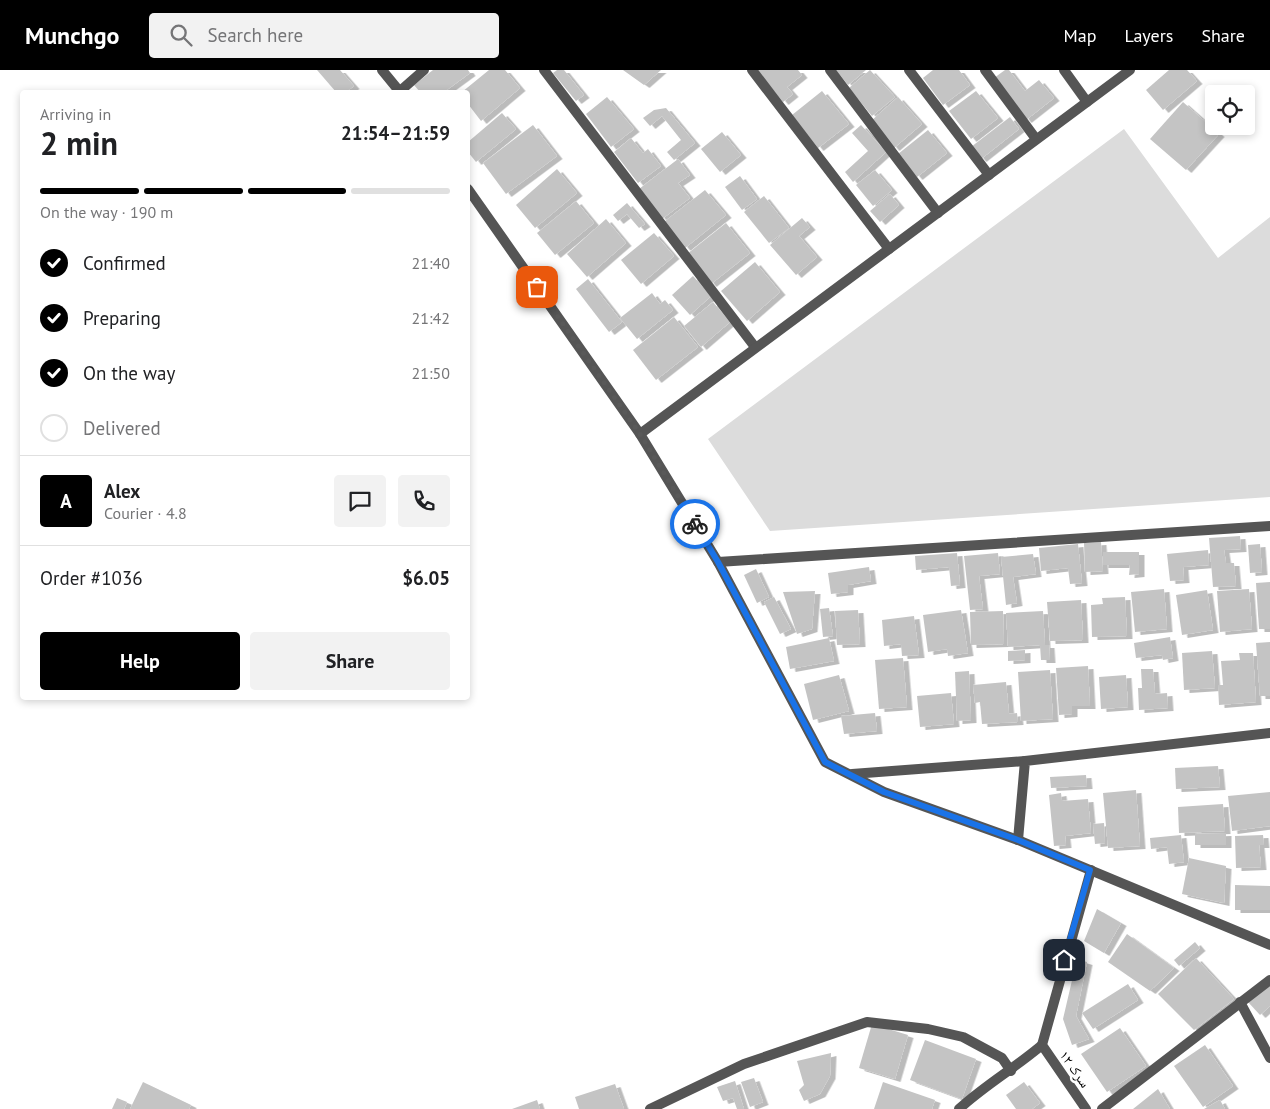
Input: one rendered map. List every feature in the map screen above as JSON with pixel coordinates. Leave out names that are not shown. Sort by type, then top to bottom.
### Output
[{"type":"street","points":[[382,70],[398,90]]},
{"type":"street","points":[[402,90],[424,70]]},
{"type":"street","points":[[544,70],[756,347]]},
{"type":"street","points":[[752,70],[889,249]]},
{"type":"street","points":[[830,70],[938,213]]},
{"type":"street","points":[[909,70],[989,175]]},
{"type":"street","points":[[985,70],[1036,138]]},
{"type":"street","points":[[1064,70],[1088,102]]},
{"type":"street","points":[[640,434],[1130,70]]},
{"type":"street","points":[[470,192],[640,434],[718,562],[825,762],[884,792],[1018,840],[1270,945]]},
{"type":"street","points":[[718,562],[1270,526]]},
{"type":"street","points":[[850,774],[1025,761],[1270,733]]},
{"type":"street","points":[[1018,840],[1025,761]]},
{"type":"street","name":"سرک ۱۲","points":[[1086,1109],[1042,1045],[1090,870]]},
{"type":"street","points":[[1102,1109],[1270,980]]},
{"type":"street","points":[[1240,1002],[1270,1058]]},
{"type":"street","points":[[650,1109],[744,1064],[867,1022],[928,1029],[963,1037],[1002,1058],[1011,1071]]},
{"type":"street","points":[[959,1109],[981,1089],[1011,1071],[1042,1045]]},
{"type":"shaded area","points":[[1124,129],[1218,258],[1270,217],[1270,497],[770,531],[708,439]]},
{"type":"building","points":[[317,70],[340,70],[354,86],[349,90],[334,90]]},
{"type":"building","points":[[433,70],[468,70],[470,73],[447,90],[418,90],[414,85]]},
{"type":"building","points":[[489,70],[505,70],[520,88],[481,121],[470,107],[470,90],[464,90]]},
{"type":"building","points":[[557,70],[564,70],[584,95],[576,101],[553,73]]},
{"type":"building","points":[[623,70],[661,70],[644,85]]},
{"type":"building","points":[[757,70],[798,70],[802,75],[787,87],[793,94],[783,102]]},
{"type":"building","points":[[836,70],[866,70],[848,85]]},
{"type":"building","points":[[870,70],[895,97],[872,116],[849,88]]},
{"type":"building","points":[[933,70],[959,70],[970,85],[943,105],[923,78]]},
{"type":"building","points":[[1005,70],[1009,70],[1025,91],[1039,80],[1054,98],[1026,120],[994,78]]},
{"type":"building","points":[[1169,70],[1187,70],[1197,81],[1163,110],[1146,90]]},
{"type":"building","points":[[822,91],[849,124],[818,148],[792,115]]},
{"type":"building","points":[[976,91],[998,118],[971,139],[949,111]]},
{"type":"building","points":[[607,97],[634,129],[611,147],[586,114]]},
{"type":"building","points":[[898,97],[922,124],[894,148],[871,121]]},
{"type":"building","points":[[1183,102],[1205,122],[1205,135],[1218,135],[1186,170],[1150,139]]},
{"type":"building","points":[[666,108],[695,143],[674,160],[667,152],[681,140],[662,116],[650,126],[643,118],[654,110]]},
{"type":"building","points":[[502,113],[516,129],[476,162],[470,154],[470,140]]},
{"type":"building","points":[[1010,117],[1019,129],[981,159],[971,147]]},
{"type":"building","points":[[533,125],[557,156],[506,194],[483,163]]},
{"type":"building","points":[[861,125],[886,152],[853,182],[845,172],[868,151],[852,133]]},
{"type":"building","points":[[928,130],[947,153],[917,177],[898,154]]},
{"type":"building","points":[[722,132],[741,155],[720,172],[701,149]]},
{"type":"building","points":[[631,138],[643,153],[648,149],[661,166],[638,183],[614,152]]},
{"type":"building","points":[[678,159],[690,175],[678,183],[690,198],[662,219],[639,189]]},
{"type":"building","points":[[557,169],[577,193],[535,228],[516,205]]},
{"type":"building","points":[[875,170],[892,190],[873,206],[856,185]]},
{"type":"building","points":[[740,176],[757,199],[742,210],[725,187]]},
{"type":"building","points":[[705,190],[726,215],[685,248],[664,222]]},
{"type":"building","points":[[890,194],[899,205],[880,222],[870,211]]},
{"type":"building","points":[[764,196],[789,228],[769,243],[744,212]]},
{"type":"building","points":[[576,201],[594,223],[555,255],[537,233]]},
{"type":"building","points":[[627,203],[645,224],[639,228],[627,214],[618,221],[613,215]]},
{"type":"building","points":[[802,218],[810,227],[799,236],[817,257],[796,275],[770,245]]},
{"type":"building","points":[[606,219],[626,243],[587,277],[567,254]]},
{"type":"building","points":[[726,223],[750,253],[711,284],[687,254]]},
{"type":"building","points":[[654,233],[674,256],[641,284],[621,260]]},
{"type":"building","points":[[755,262],[780,292],[747,321],[721,291]]},
{"type":"building","points":[[693,276],[711,296],[690,315],[672,295]]},
{"type":"building","points":[[588,279],[622,322],[609,332],[576,289]]},
{"type":"building","points":[[652,293],[660,304],[665,300],[673,310],[637,339],[620,318]]},
{"type":"building","points":[[713,302],[730,322],[701,347],[684,326]]},
{"type":"building","points":[[674,317],[698,347],[656,380],[633,350]]},
{"type":"building","points":[[1240,536],[1241,549],[1224,550],[1226,563],[1234,563],[1236,586],[1213,587],[1209,538]]},
{"type":"building","points":[[1101,542],[1103,571],[1085,572],[1084,543]]},
{"type":"building","points":[[1078,544],[1082,583],[1070,584],[1068,568],[1041,571],[1039,548]]},
{"type":"building","points":[[1260,544],[1262,572],[1250,573],[1248,545]]},
{"type":"building","points":[[1208,550],[1209,565],[1183,567],[1184,580],[1170,581],[1167,554]]},
{"type":"building","points":[[1103,552],[1139,552],[1139,574],[1129,575],[1130,565],[1103,565]]},
{"type":"building","points":[[957,553],[960,585],[951,586],[949,567],[916,570],[915,556]]},
{"type":"building","points":[[998,553],[1000,574],[979,576],[983,609],[970,610],[964,556]]},
{"type":"building","points":[[1033,554],[1036,574],[1013,577],[1017,603],[1006,605],[1001,557]]},
{"type":"building","points":[[869,567],[871,581],[848,585],[848,592],[831,594],[828,573]]},
{"type":"building","points":[[756,569],[769,597],[757,603],[744,575]]},
{"type":"building","points":[[1270,582],[1270,629],[1259,629],[1256,583]]},
{"type":"building","points":[[1164,589],[1167,629],[1135,632],[1131,592]]},
{"type":"building","points":[[1249,589],[1252,629],[1220,632],[1217,591]]},
{"type":"building","points":[[1207,590],[1213,630],[1182,635],[1176,595]]},
{"type":"building","points":[[815,591],[812,629],[797,634],[783,592]]},
{"type":"building","points":[[774,597],[791,629],[780,634],[764,602]]},
{"type":"building","points":[[1125,597],[1127,636],[1092,637],[1091,605],[1103,604],[1102,598]]},
{"type":"building","points":[[1081,600],[1083,640],[1050,641],[1047,602]]},
{"type":"building","points":[[829,608],[833,636],[823,637],[820,609]]},
{"type":"building","points":[[858,610],[860,644],[837,645],[835,611]]},
{"type":"building","points":[[961,610],[968,653],[948,656],[947,649],[928,652],[923,615]]},
{"type":"building","points":[[1003,611],[1004,644],[971,645],[970,612]]},
{"type":"building","points":[[1043,611],[1045,645],[1049,645],[1050,660],[1041,660],[1040,645],[1008,647],[1006,613]]},
{"type":"building","points":[[914,616],[919,655],[902,656],[901,644],[884,646],[882,620]]},
{"type":"building","points":[[1170,637],[1173,658],[1163,660],[1162,655],[1136,658],[1134,643]]},
{"type":"building","points":[[829,638],[834,661],[790,669],[786,647]]},
{"type":"building","points":[[1270,642],[1270,696],[1260,696],[1256,643]]},
{"type":"building","points":[[1025,650],[1025,660],[1008,661],[1008,651]]},
{"type":"building","points":[[1212,651],[1215,688],[1184,690],[1182,653]]},
{"type":"building","points":[[1239,653],[1253,653],[1256,702],[1219,705],[1218,685],[1223,685],[1221,661],[1240,660]]},
{"type":"building","points":[[903,658],[907,707],[879,709],[875,660]]},
{"type":"building","points":[[1088,666],[1090,706],[1072,706],[1072,714],[1059,715],[1056,668]]},
{"type":"building","points":[[1141,669],[1153,669],[1155,694],[1167,693],[1168,708],[1139,710],[1138,688],[1142,688]]},
{"type":"building","points":[[1050,670],[1053,719],[1021,721],[1018,672]]},
{"type":"building","points":[[969,671],[971,720],[957,721],[955,672]]},
{"type":"building","points":[[839,675],[849,711],[813,720],[804,684]]},
{"type":"building","points":[[1126,675],[1128,707],[1101,709],[1099,677]]},
{"type":"building","points":[[1006,682],[1009,714],[1017,713],[1018,722],[982,724],[980,702],[975,703],[973,685]]},
{"type":"building","points":[[951,693],[954,724],[920,727],[917,696]]},
{"type":"building","points":[[875,713],[877,731],[844,734],[841,716]]},
{"type":"building","points":[[1218,766],[1220,787],[1176,789],[1175,768]]},
{"type":"building","points":[[1086,775],[1087,786],[1051,788],[1050,777]]},
{"type":"building","points":[[1136,790],[1140,846],[1108,848],[1103,793]]},
{"type":"building","points":[[1270,792],[1270,826],[1232,831],[1228,796]]},
{"type":"building","points":[[1061,793],[1062,801],[1088,799],[1091,833],[1065,836],[1066,845],[1054,846],[1049,795]]},
{"type":"building","points":[[1223,804],[1225,831],[1179,833],[1178,807]]},
{"type":"building","points":[[1104,823],[1105,843],[1095,844],[1093,824]]},
{"type":"building","points":[[1226,833],[1226,845],[1195,845],[1195,834]]},
{"type":"building","points":[[1181,835],[1184,862],[1169,864],[1167,847],[1151,849],[1150,838]]},
{"type":"building","points":[[1263,835],[1264,845],[1259,845],[1261,867],[1236,868],[1235,836]]},
{"type":"building","points":[[1189,858],[1226,866],[1224,903],[1182,894]]},
{"type":"building","points":[[1235,885],[1270,886],[1270,910],[1235,910]]},
{"type":"building","points":[[1097,909],[1121,923],[1104,953],[1084,941]]},
{"type":"building","points":[[1127,934],[1174,968],[1150,991],[1108,962]]},
{"type":"building","points":[[1195,942],[1200,948],[1179,966],[1174,960]]},
{"type":"building","points":[[1196,958],[1234,999],[1194,1030],[1158,994]]},
{"type":"building","points":[[1077,959],[1087,962],[1076,1016],[1089,1039],[1072,1045],[1063,1019]]},
{"type":"building","points":[[1270,982],[1270,1006],[1260,1015],[1248,1002]]},
{"type":"building","points":[[1128,984],[1138,1000],[1093,1029],[1082,1013]]},
{"type":"building","points":[[872,1024],[908,1035],[895,1079],[859,1068]]},
{"type":"building","points":[[1120,1028],[1146,1066],[1107,1092],[1081,1054]]},
{"type":"building","points":[[925,1040],[976,1059],[962,1099],[910,1080]]},
{"type":"building","points":[[1205,1045],[1233,1086],[1203,1107],[1174,1066]]},
{"type":"building","points":[[831,1053],[830,1076],[820,1094],[804,1101],[799,1090],[804,1085],[797,1061]]},
{"type":"building","points":[[754,1078],[763,1102],[750,1107],[741,1082]]},
{"type":"building","points":[[735,1081],[744,1109],[737,1109],[733,1098],[723,1101],[717,1087]]},
{"type":"building","points":[[143,1082],[191,1105],[189,1109],[130,1109]]},
{"type":"building","points":[[883,1082],[935,1100],[932,1109],[874,1109]]},
{"type":"building","points":[[1024,1082],[1040,1103],[1032,1109],[1016,1109],[1006,1095]]},
{"type":"building","points":[[615,1084],[624,1109],[579,1109],[575,1097]]},
{"type":"building","points":[[1158,1089],[1170,1109],[1133,1109]]},
{"type":"building","points":[[117,1098],[127,1102],[124,1109],[112,1109]]},
{"type":"building","points":[[537,1100],[540,1109],[512,1109]]},
{"type":"building","points":[[1220,1100],[1225,1109],[1204,1109]]},
{"type":"way so far","points":[[537,287],[640,434],[695,524]]},
{"type":"route","points":[[695,524],[718,562],[825,762],[884,792],[1018,840],[1090,870],[1064,960]]}]
